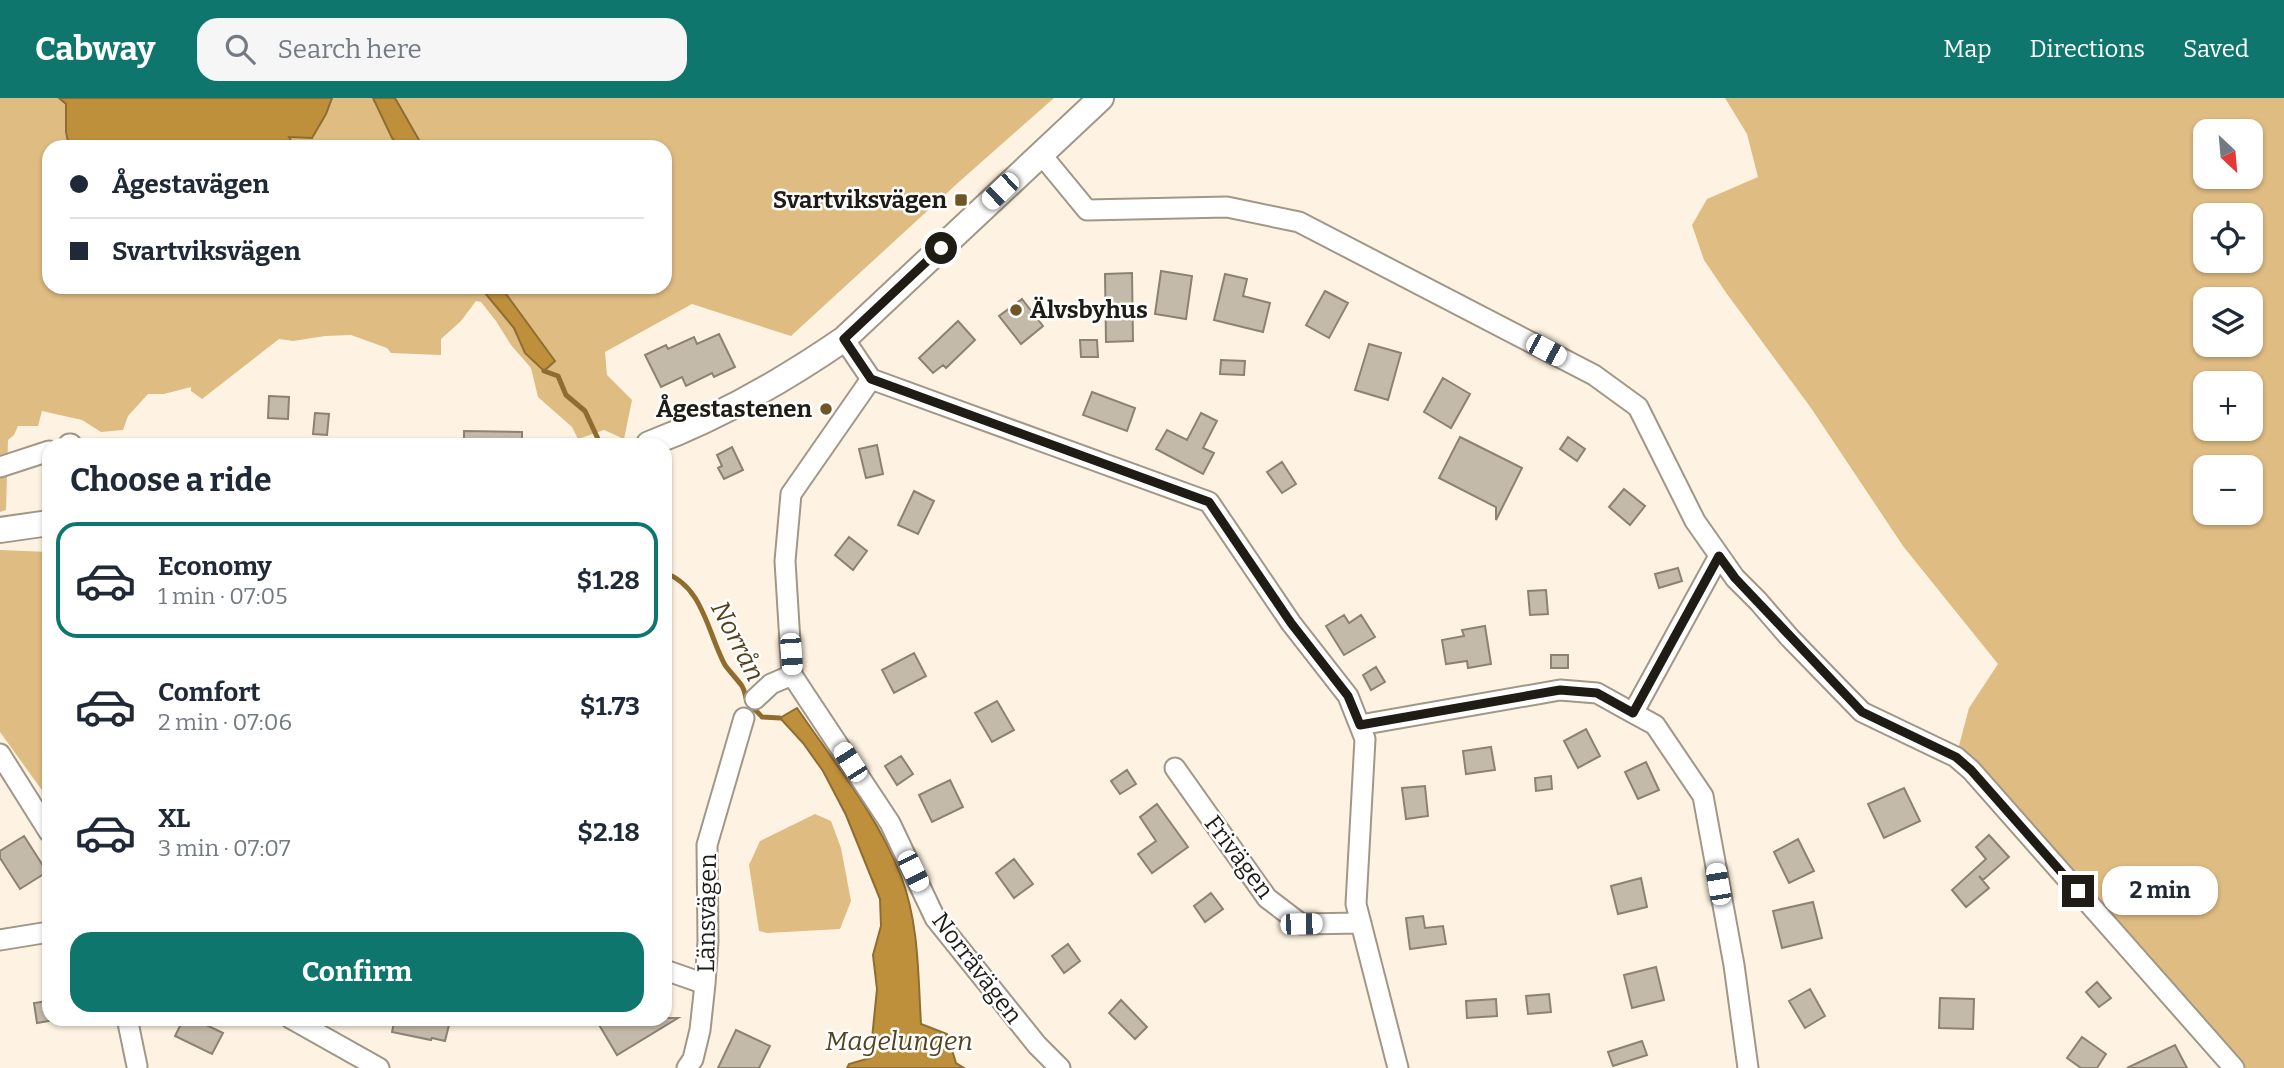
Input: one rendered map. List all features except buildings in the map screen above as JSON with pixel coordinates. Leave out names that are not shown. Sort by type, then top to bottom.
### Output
[{"type":"main road","points":[[666,438],[745,400],[844,339],[1101,98]]},
{"type":"main road","points":[[0,530],[42,524]]},
{"type":"street","points":[[1040,153],[1087,210],[1227,207],[1299,222],[1594,375],[1638,407],[1695,521],[1735,578],[1862,712],[1956,757],[1971,770],[2234,1068]]},
{"type":"street","points":[[844,339],[871,379],[1209,502],[1291,623],[1348,696],[1365,739],[1356,904],[1398,1068]]},
{"type":"street","points":[[755,699],[771,684],[792,676],[785,561],[791,494],[871,379]]},
{"type":"street","points":[[0,467],[42,453]]},
{"type":"street","points":[[1633,713],[1719,556]]},
{"type":"street","name":"Norråvägen","points":[[792,676],[890,823],[936,918],[1037,1045],[1060,1068]]},
{"type":"street","points":[[1360,725],[1560,690],[1597,693],[1655,725],[1703,796],[1734,965],[1748,1068]]},
{"type":"street","name":"Länsvägen","points":[[687,1068],[693,1059],[700,1030],[705,984],[708,941],[707,845],[744,718]]},
{"type":"street","points":[[0,754],[42,821]]},
{"type":"street","name":"Frivägen","points":[[1175,768],[1267,898],[1301,924],[1361,923]]},
{"type":"street","points":[[0,940],[42,933]]},
{"type":"street","points":[[672,972],[705,984]]},
{"type":"street","points":[[129,1026],[138,1066]]},
{"type":"street","points":[[304,1026],[379,1068]]},
{"type":"shaded area","points":[[0,98],[1054,98],[791,336],[692,304],[605,352],[607,375],[632,400],[624,438],[604,430],[578,438],[572,427],[538,397],[531,368],[481,302],[476,301],[461,321],[441,339],[441,355],[391,353],[387,348],[351,335],[293,341],[279,339],[202,399],[191,391],[191,387],[164,394],[148,394],[128,416],[123,430],[101,432],[82,420],[42,411],[38,426],[18,426],[8,440],[6,510],[0,512]]},
{"type":"shaded area","points":[[1725,98],[2284,98],[2284,1068],[2234,1068],[1956,757],[1969,708],[1998,664],[1903,546],[1811,408],[1727,294],[1704,260],[1692,225],[1707,199],[1758,177],[1747,134]]},
{"type":"shaded area","points":[[0,550],[42,552],[42,790],[0,732]]},
{"type":"shaded area","points":[[815,814],[831,821],[841,848],[851,901],[840,929],[767,933],[759,931],[749,865],[760,841]]},
{"type":"water","points":[[59,98],[332,98],[312,138],[289,137],[290,140],[68,140],[66,104]]},
{"type":"water","points":[[373,98],[395,98],[419,140],[392,138]]},
{"type":"water","points":[[486,294],[506,294],[555,361],[544,371],[525,353],[514,328]]},
{"type":"water","name":"Magelungen","points":[[797,708],[854,789],[891,854],[901,876],[911,912],[917,949],[921,1024],[947,1034],[956,1063],[964,1068],[847,1068],[849,1064],[870,1058],[877,989],[873,955],[881,926],[880,899],[846,815],[823,771],[803,743],[780,718]]},
{"type":"waterway","name":"Norrån","points":[[544,371],[558,376],[566,395],[585,411],[598,438]]},
{"type":"waterway","name":"Norrån","points":[[672,576],[688,588],[696,600],[725,665],[742,686],[747,701],[762,717],[780,718]]},
{"type":"place","name":"Svartviksvägen","points":[[961,200]]},
{"type":"place","name":"Älvsbyhus","points":[[1016,310]]},
{"type":"place","name":"Ågestastenen","points":[[826,409]]},
{"type":"route","points":[[941,248],[844,339],[871,379],[1209,502],[1291,623],[1348,696],[1360,725],[1560,690],[1597,693],[1633,713],[1719,556],[1735,578],[1862,712],[1956,757],[1971,770],[2078,891]]}]
